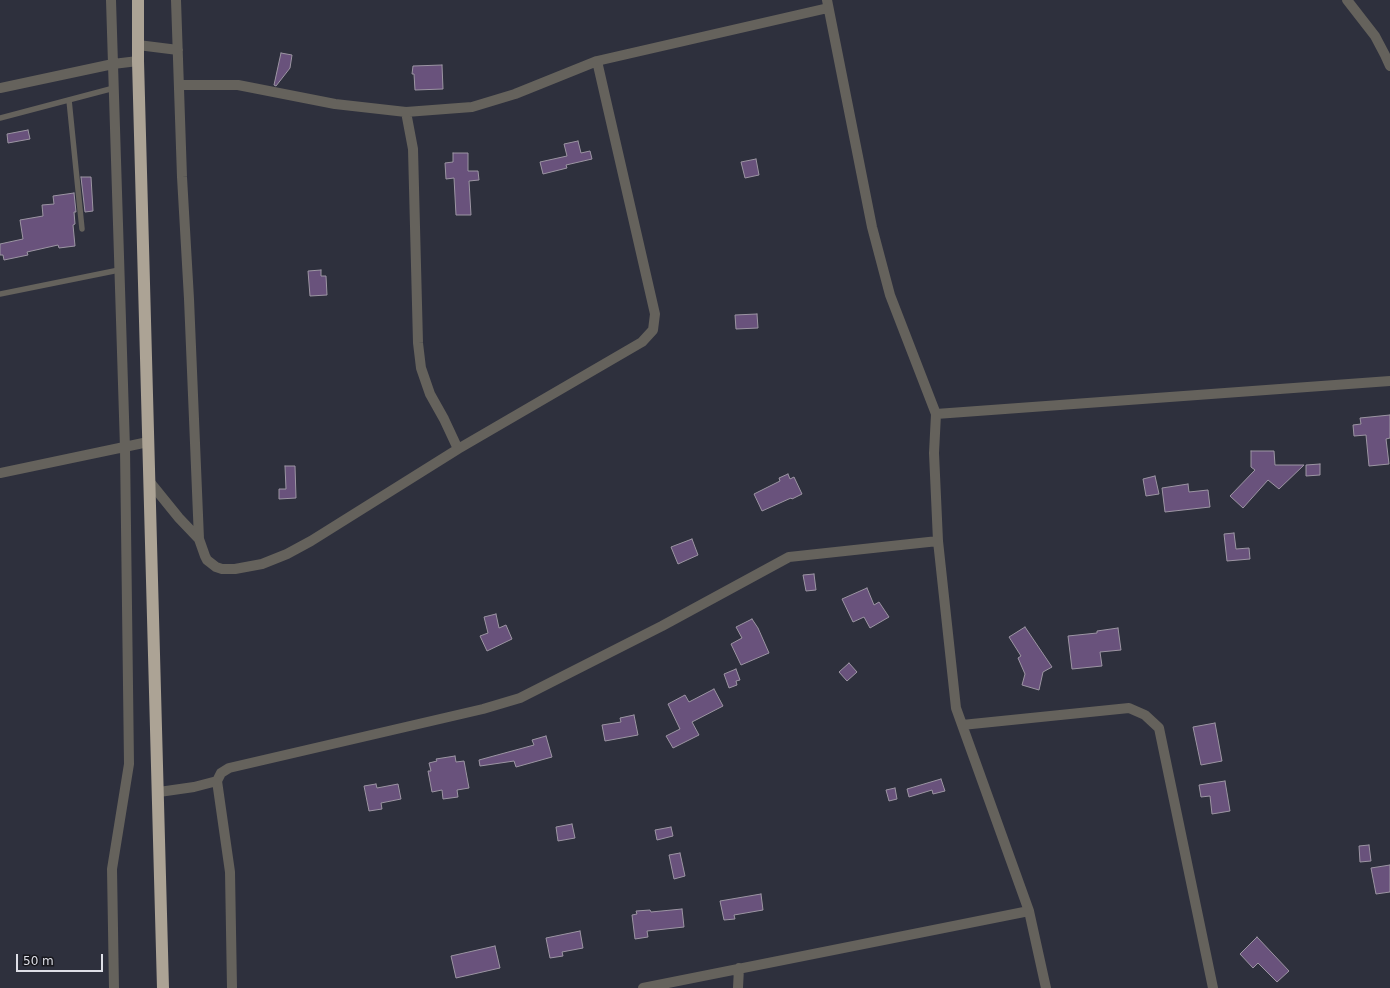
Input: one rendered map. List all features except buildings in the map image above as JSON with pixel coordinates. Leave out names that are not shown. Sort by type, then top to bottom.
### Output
[{"type":"highway","points":[[138,0],[138,61],[159,792],[163,988]]},
{"type":"street","points":[[111,0],[125,448],[129,764],[112,869],[114,988]]},
{"type":"street","points":[[176,0],[182,177],[190,299],[199,539],[204,556],[216,567],[222,569],[235,569],[262,564],[287,554],[311,541],[458,449],[642,342],[653,330],[655,314],[597,60]]},
{"type":"street","points":[[1347,0],[1375,36],[1390,66]]},
{"type":"street","points":[[180,85],[238,85],[335,104],[406,112],[472,107],[515,94],[597,60],[828,4],[874,235],[890,295],[936,414],[934,454],[938,541],[956,708],[1029,911],[1046,988]]},
{"type":"street","points":[[138,45],[178,50]]},
{"type":"street","points":[[0,88],[113,64],[138,61]]},
{"type":"street","points":[[406,112],[413,149],[418,343],[421,368],[430,394],[458,449]]},
{"type":"street","points":[[936,414],[1390,382]]},
{"type":"street","points":[[0,473],[148,442]]},
{"type":"street","points":[[149,481],[179,518],[199,539]]},
{"type":"street","points":[[232,988],[230,872],[217,781],[221,773],[229,768],[476,710],[520,698],[662,626],[789,558],[938,541]]},
{"type":"street","points":[[962,725],[1129,708],[1145,715],[1159,728],[1213,988]]},
{"type":"street","points":[[159,792],[194,787],[217,781]]},
{"type":"street","points":[[643,988],[1029,911]]},
{"type":"street","points":[[738,988],[739,968]]},
{"type":"lane","points":[[0,118],[114,88]]},
{"type":"lane","points":[[69,100],[82,229]]},
{"type":"lane","points":[[0,294],[119,270]]}]
